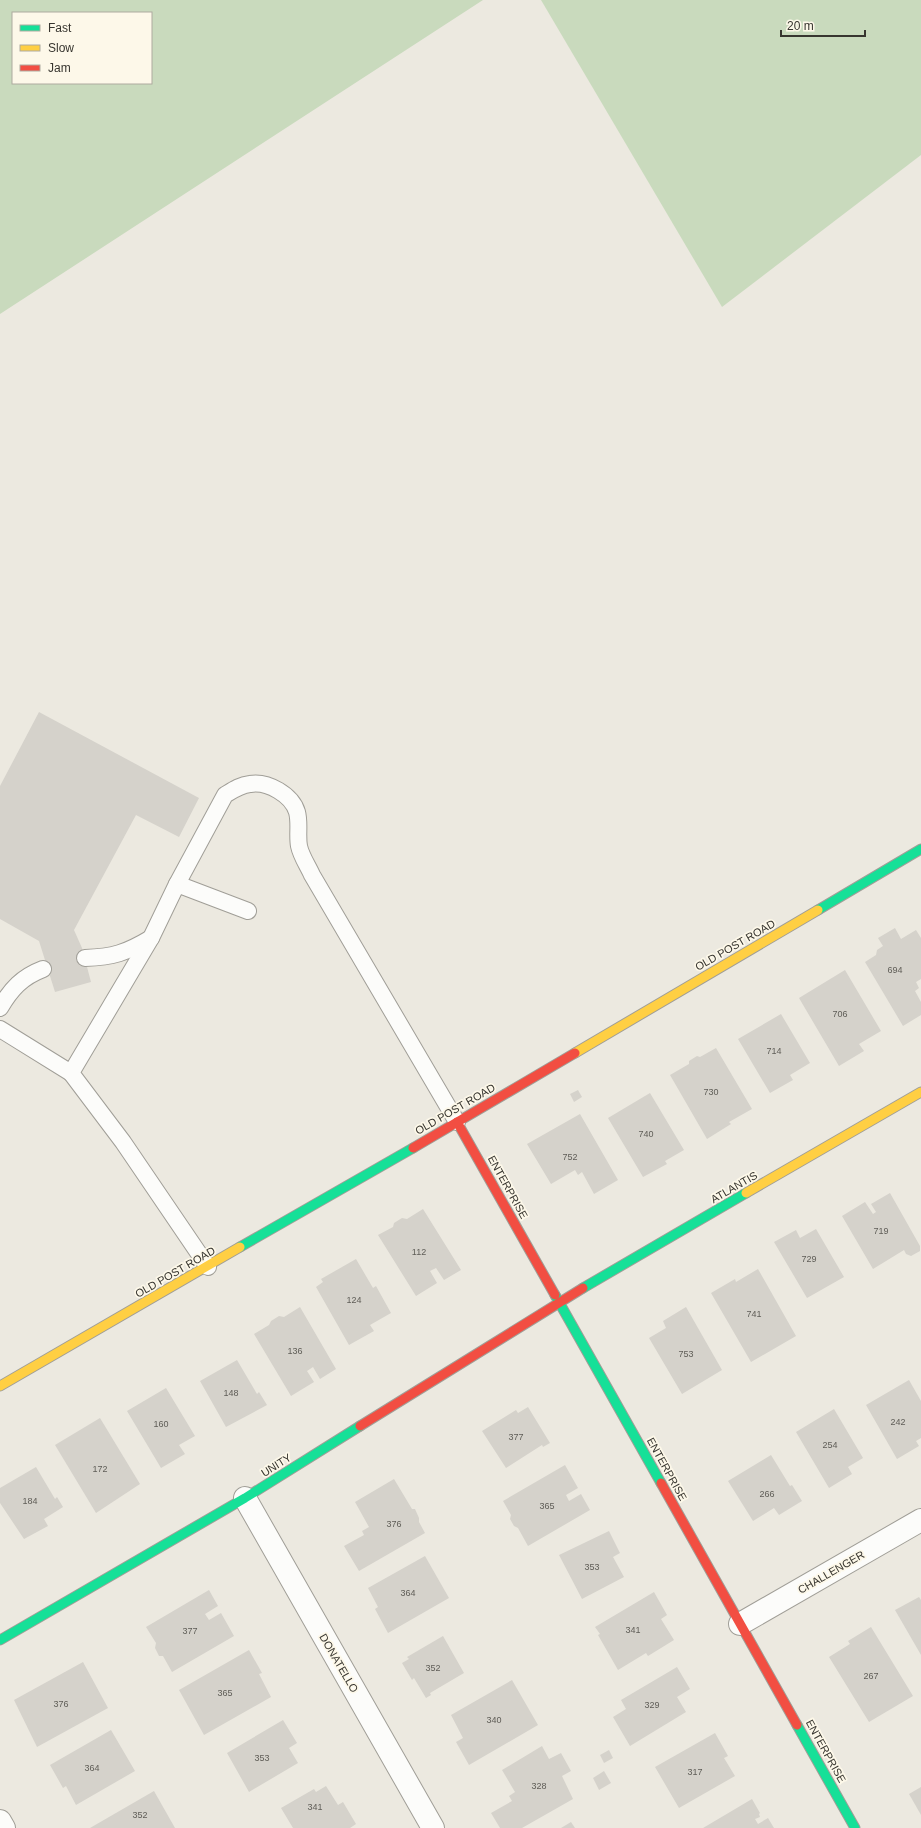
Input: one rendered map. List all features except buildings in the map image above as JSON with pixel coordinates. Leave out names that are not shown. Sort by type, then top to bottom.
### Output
[{"type":"street","name":"OLD POST ROAD","points":[[0,1386],[208,1267],[921,850]]},
{"type":"street","name":"ATLANTIS","points":[[559,1302],[921,1092]]},
{"type":"street","name":"ENTERPRISE","points":[[457,1122],[855,1828]]},
{"type":"street","name":"UNITY","points":[[0,1640],[245,1498],[559,1302]]},
{"type":"street","name":"DONATELLO","points":[[245,1498],[433,1828]]},
{"type":"street","name":"CHALLENGER","points":[[740,1624],[921,1520]]},
{"type":"street","points":[[0,1821],[4,1828]]},
{"type":"lane","points":[[71,1073],[151,938],[177,884],[225,795],[236,787],[251,784],[265,785],[292,800],[297,813],[299,848],[312,875],[457,1122]]},
{"type":"lane","points":[[177,884],[248,911]]},
{"type":"lane","points":[[85,958],[120,954],[151,938]]},
{"type":"lane","points":[[0,1008],[9,993],[20,981],[43,969]]},
{"type":"lane","points":[[0,1029],[71,1073],[123,1142],[208,1267]]},
{"type":"green space","points":[[0,0],[483,0],[0,314]]},
{"type":"green space","points":[[541,0],[921,0],[921,155],[722,307]]},
{"type":"traffic: fast","points":[[818,910],[921,849]]},
{"type":"traffic: fast","points":[[240,1247],[413,1148]]},
{"type":"traffic: fast","points":[[583,1288],[746,1193]]},
{"type":"traffic: fast","points":[[555,1295],[661,1483]]},
{"type":"traffic: fast","points":[[0,1640],[245,1498],[360,1426]]},
{"type":"traffic: fast","points":[[797,1725],[855,1828]]},
{"type":"traffic: slow","points":[[575,1053],[818,910]]},
{"type":"traffic: slow","points":[[746,1193],[921,1092]]},
{"type":"traffic: slow","points":[[0,1386],[240,1247]]},
{"type":"traffic: jam","points":[[413,1148],[575,1053]]},
{"type":"traffic: jam","points":[[457,1122],[555,1295]]},
{"type":"traffic: jam","points":[[360,1426],[583,1288]]},
{"type":"traffic: jam","points":[[661,1483],[797,1725]]}]
